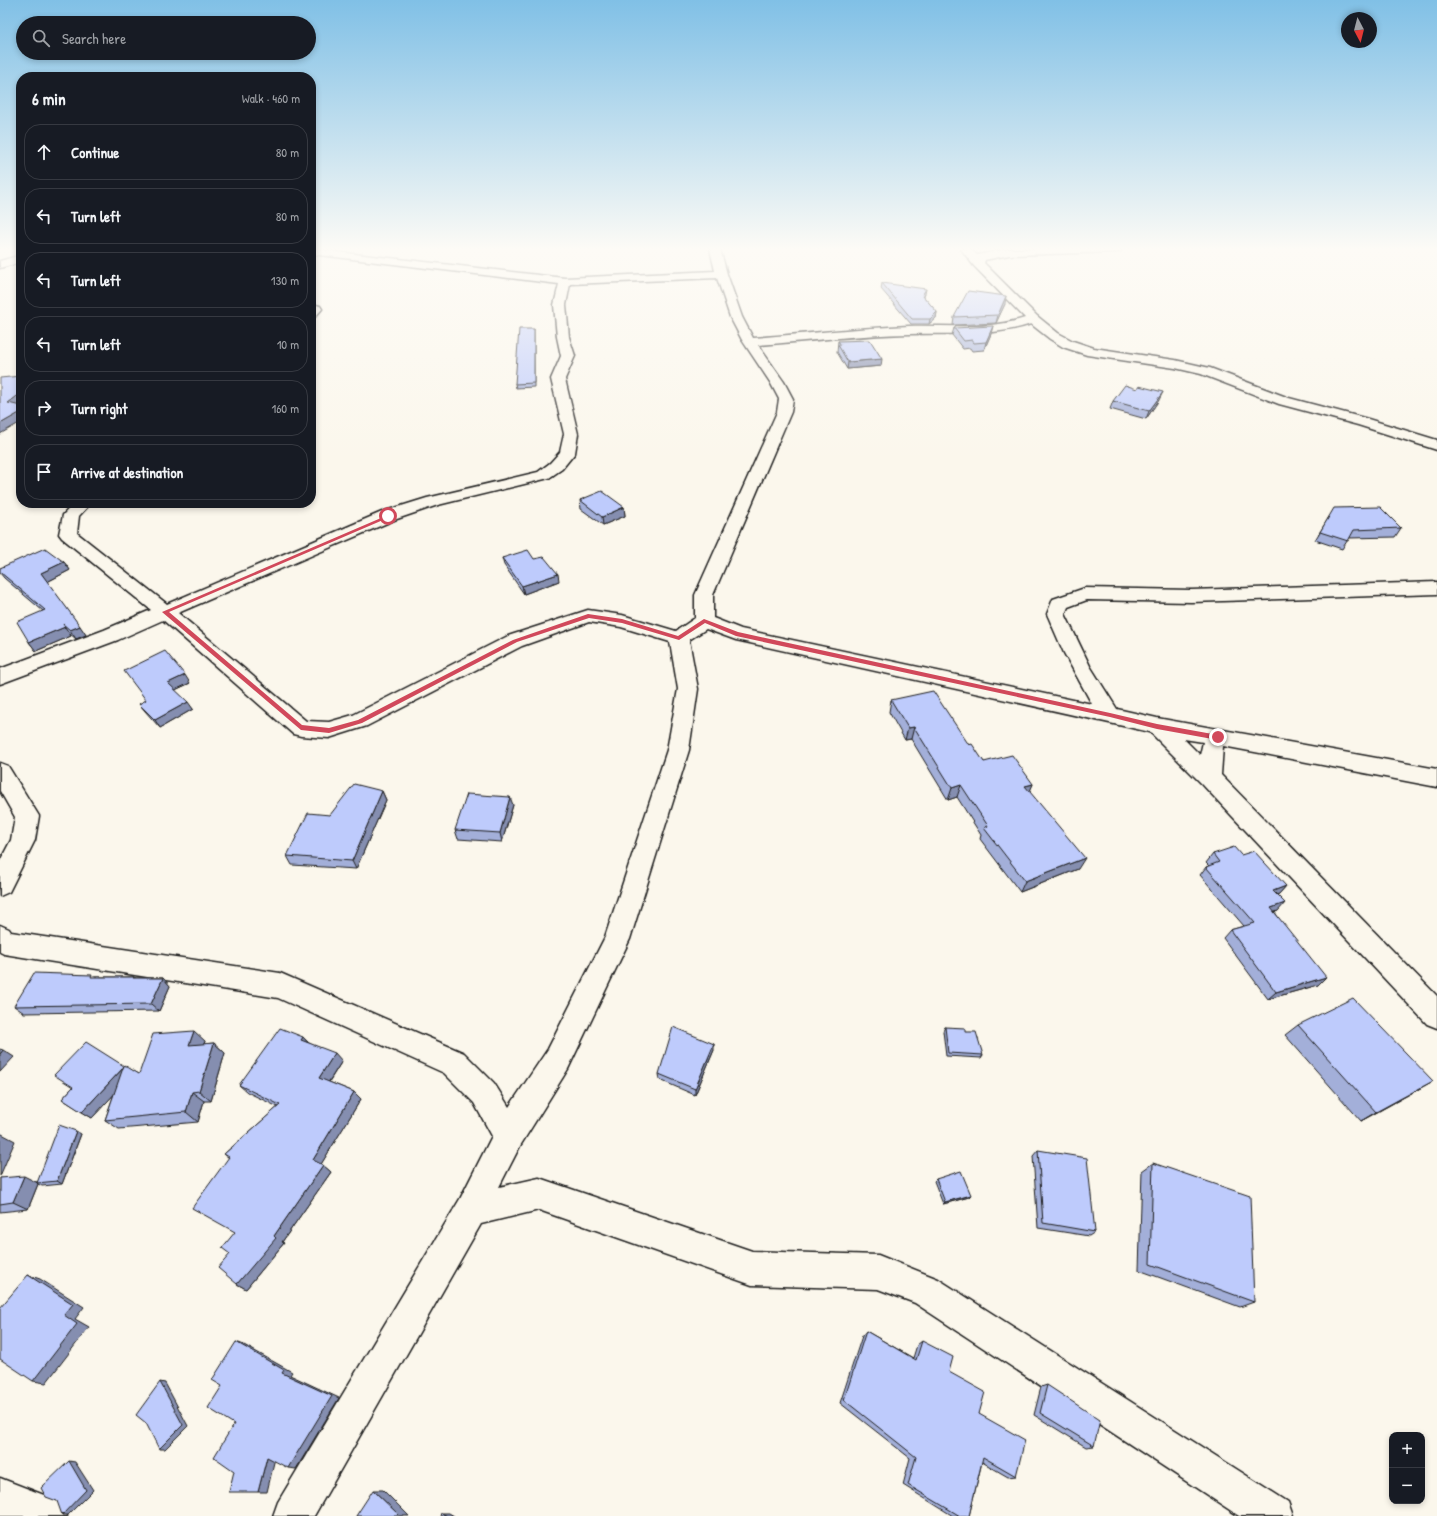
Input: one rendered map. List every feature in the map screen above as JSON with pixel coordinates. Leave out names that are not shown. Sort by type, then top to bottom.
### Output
[{"type":"street","points":[[0,677],[111,635],[388,516],[433,501],[543,476],[556,466],[567,453],[571,434],[558,379],[568,356],[563,337],[561,320]]},
{"type":"street","points":[[704,621],[704,595],[784,412],[786,399],[738,320]]},
{"type":"street","points":[[750,342],[907,330],[989,327],[1025,323],[1033,320],[1063,341],[1092,352],[1175,364],[1205,372],[1284,401],[1363,422],[1437,445]]},
{"type":"street","points":[[77,508],[71,515],[68,534],[165,612],[301,728],[329,730],[360,721],[515,641],[588,616],[622,621],[679,638]]},
{"type":"street","points":[[1110,715],[1066,639],[1056,614],[1060,603],[1085,594],[1191,596],[1437,588]]},
{"type":"street","points":[[679,638],[704,621]]},
{"type":"street","points":[[704,621],[736,634],[1157,726],[1437,778]]},
{"type":"street","points":[[292,1516],[471,1210],[509,1135],[558,1059],[617,939],[678,750],[688,689],[679,638]]},
{"type":"street","points":[[1157,726],[1210,778],[1437,1015]]},
{"type":"street","points":[[1210,778],[1212,746],[1218,737]]},
{"type":"street","points":[[0,772],[27,816],[23,840],[0,885]]},
{"type":"street","points":[[0,937],[4,942],[280,986],[454,1063],[484,1093],[509,1135]]},
{"type":"street","points":[[471,1210],[539,1194],[752,1268],[878,1272],[926,1291],[1274,1516]]},
{"type":"street","points":[[0,1497],[48,1516]]},
{"type":"building","points":[[993,326],[986,342],[974,343],[972,340],[964,341],[954,328]]},
{"type":"building","points":[[519,329],[534,329],[534,383],[515,384]]},
{"type":"building","points":[[870,340],[882,359],[848,362],[838,345],[841,345],[838,341]]},
{"type":"building","points":[[16,376],[16,397],[8,403],[16,405],[16,415],[0,424],[0,378]]},
{"type":"building","points":[[1125,385],[1137,389],[1139,386],[1163,392],[1149,411],[1113,401]]},
{"type":"building","points":[[602,491],[624,507],[602,517],[580,500]]},
{"type":"building","points":[[1380,507],[1401,528],[1354,530],[1348,541],[1320,532],[1334,508]]},
{"type":"building","points":[[45,548],[64,562],[41,573],[80,626],[70,630],[63,624],[65,627],[29,642],[17,622],[45,610],[0,572],[0,568]]},
{"type":"building","points":[[528,550],[534,559],[544,557],[558,574],[522,586],[502,558]]},
{"type":"building","points":[[165,651],[185,675],[168,683],[188,702],[155,720],[139,704],[146,700],[124,671]]},
{"type":"building","points":[[933,691],[969,745],[972,744],[984,762],[1012,755],[1033,784],[1025,786],[1085,858],[1025,881],[984,828],[988,826],[961,785],[952,788],[914,727],[908,728],[891,700]]},
{"type":"building","points":[[354,784],[382,791],[352,861],[287,856],[308,813],[330,815]]},
{"type":"building","points":[[467,794],[510,797],[500,833],[455,830]]},
{"type":"building","points":[[1234,847],[1241,855],[1254,851],[1286,886],[1273,891],[1285,903],[1271,908],[1326,977],[1276,992],[1230,930],[1255,923],[1206,867],[1219,862],[1213,854]]},
{"type":"building","points":[[34,973],[92,975],[91,977],[163,978],[151,1004],[14,1006]]},
{"type":"building","points":[[1353,998],[1433,1081],[1376,1112],[1298,1025]]},
{"type":"building","points":[[673,1027],[714,1044],[695,1089],[659,1074]]},
{"type":"building","points":[[945,1027],[965,1028],[965,1032],[976,1032],[983,1055],[948,1053]]},
{"type":"building","points":[[280,1028],[303,1037],[301,1040],[335,1053],[319,1078],[354,1092],[313,1160],[323,1165],[274,1236],[276,1238],[237,1284],[218,1268],[230,1254],[222,1248],[235,1232],[192,1208],[229,1157],[224,1154],[280,1105],[239,1085]]},
{"type":"building","points":[[194,1031],[189,1045],[214,1043],[199,1091],[192,1092],[186,1112],[105,1120],[124,1065],[139,1074],[153,1034]]},
{"type":"building","points":[[86,1042],[124,1066],[82,1112],[62,1099],[73,1087],[54,1075]]},
{"type":"building","points":[[59,1125],[76,1131],[57,1181],[37,1183]]},
{"type":"building","points":[[1038,1150],[1087,1158],[1095,1232],[1043,1223]]},
{"type":"building","points":[[1153,1163],[1250,1196],[1254,1302],[1150,1264]]},
{"type":"building","points":[[961,1171],[971,1195],[945,1202],[936,1179]]},
{"type":"building","points":[[24,1176],[13,1202],[0,1204],[0,1178]]},
{"type":"building","points":[[28,1275],[73,1304],[64,1315],[77,1324],[33,1381],[0,1359],[0,1308]]},
{"type":"building","points":[[866,1331],[916,1360],[922,1341],[953,1357],[949,1372],[985,1392],[979,1414],[1025,1440],[1016,1476],[983,1457],[969,1516],[960,1516],[908,1485],[916,1457],[844,1400]]},
{"type":"building","points":[[236,1342],[284,1370],[282,1373],[332,1396],[288,1468],[267,1457],[258,1492],[229,1492],[234,1471],[214,1457],[234,1424],[208,1408],[222,1386],[212,1380]]},
{"type":"building","points":[[160,1382],[183,1425],[159,1449],[146,1423],[136,1415]]},
{"type":"building","points":[[1047,1385],[1100,1420],[1094,1446],[1040,1413]]},
{"type":"building","points":[[69,1461],[86,1490],[62,1515],[57,1501],[46,1497],[41,1488]]},
{"type":"building","points":[[373,1490],[400,1516],[356,1516]]},
{"type":"building","points":[[441,1513],[447,1516],[440,1516]]},
{"type":"route","points":[[388,516],[165,612],[301,728],[329,730],[360,721],[515,641],[588,616],[622,621],[679,638],[704,621],[736,634],[1157,726],[1218,737]]}]
